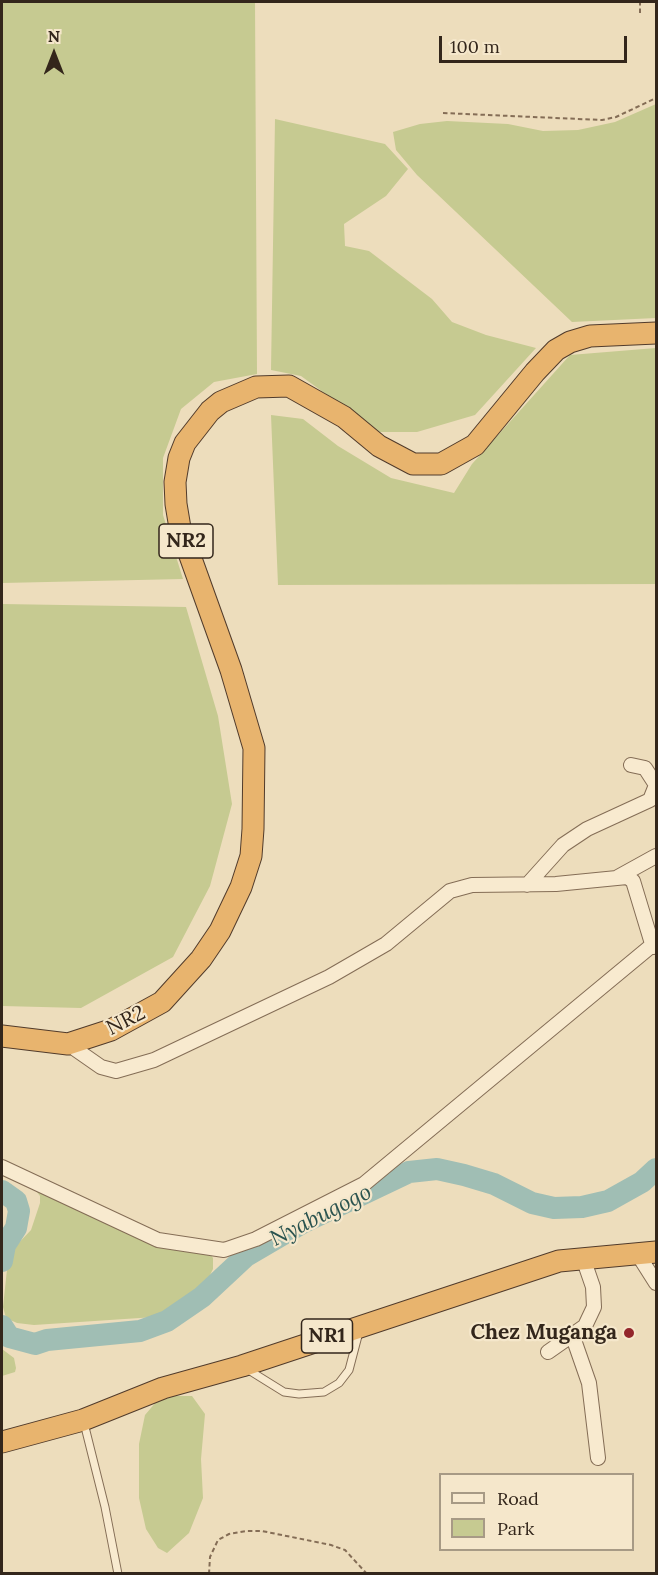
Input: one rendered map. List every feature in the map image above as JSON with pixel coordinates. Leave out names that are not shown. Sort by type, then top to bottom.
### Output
[{"type":"highway","name":"NR2","points":[[2,1036],[68,1044],[111,1030],[162,1002],[183,981],[220,931],[242,887],[251,856],[254,748],[234,680],[180,528],[176,504],[175,482],[179,458],[185,443],[210,411],[220,402],[256,387],[289,386],[344,417],[379,446],[413,464],[441,464],[476,445],[535,372],[556,350],[570,342],[590,336],[657,333]]},
{"type":"highway","name":"NR1","points":[[2,1442],[83,1420],[163,1388],[242,1366],[559,1261],[646,1253]]},
{"type":"street","points":[[527,885],[563,845],[587,830],[650,800],[656,785],[645,768],[631,765]]},
{"type":"street","points":[[618,877],[657,856]]},
{"type":"street","points":[[2,1167],[158,1240],[224,1250],[256,1239],[364,1184],[655,944],[633,881],[627,877],[527,885],[471,885],[450,891],[386,944],[329,977],[154,1060],[116,1071],[101,1067],[68,1044]]},
{"type":"street","points":[[646,1253],[657,1283]]},
{"type":"street","points":[[548,1352],[573,1337],[585,1326],[594,1307],[593,1287],[583,1258]]},
{"type":"street","points":[[573,1337],[589,1383],[597,1458]]},
{"type":"lane","points":[[242,1366],[284,1392],[299,1394],[324,1392],[339,1383],[349,1370],[361,1326]]},
{"type":"lane","points":[[83,1420],[105,1507],[118,1574]]},
{"type":"path","points":[[640,2],[640,13]]},
{"type":"path","points":[[442,112],[602,120],[616,117],[657,98]]},
{"type":"path","points":[[209,1574],[210,1557],[218,1540],[229,1534],[246,1531],[331,1545],[345,1550],[367,1574]]},
{"type":"green space","points":[[2,2],[255,2],[257,374],[214,382],[181,409],[163,458],[163,515],[183,579],[2,583]]},
{"type":"green space","points":[[656,104],[656,318],[572,322],[417,175],[396,150],[393,132],[420,124],[447,121],[508,124],[543,131],[578,130],[615,122]]},
{"type":"green space","points":[[275,119],[385,144],[408,169],[386,196],[344,224],[345,246],[369,251],[432,299],[452,322],[486,335],[536,348],[475,415],[417,432],[378,432],[301,376],[271,370]]},
{"type":"green space","points":[[656,348],[656,584],[278,585],[271,415],[303,419],[338,446],[391,478],[454,493],[472,464],[570,355]]},
{"type":"green space","points":[[2,604],[186,607],[218,716],[232,804],[210,886],[173,957],[81,1008],[2,1006]]},
{"type":"green space","points":[[29,1182],[99,1215],[208,1251],[213,1258],[213,1269],[204,1287],[194,1297],[155,1317],[34,1325],[17,1323],[6,1318],[3,1307],[8,1260],[12,1250],[31,1230],[40,1203],[40,1196]]},
{"type":"green space","points":[[2,1349],[14,1358],[16,1368],[15,1372],[2,1376]]},
{"type":"green space","points":[[171,1396],[192,1396],[205,1414],[201,1459],[203,1498],[189,1533],[167,1553],[158,1548],[146,1529],[139,1498],[139,1444],[145,1415],[156,1402]]},
{"type":"waterway","name":"Nyabugogo","points":[[2,1326],[9,1337],[35,1344],[47,1340],[140,1331],[167,1321],[202,1297],[246,1256],[304,1222],[409,1172],[437,1169],[464,1175],[494,1184],[532,1203],[554,1208],[582,1207],[608,1201],[642,1182],[656,1169]]},
{"type":"waterway","name":"Nyabugogo","points":[[2,1191],[16,1201],[19,1211],[16,1228],[5,1245],[2,1261]]},
{"type":"waterway","points":[[2,1343],[9,1337]]},
{"type":"place","name":"Chez Muganga","points":[[629,1333]]}]
